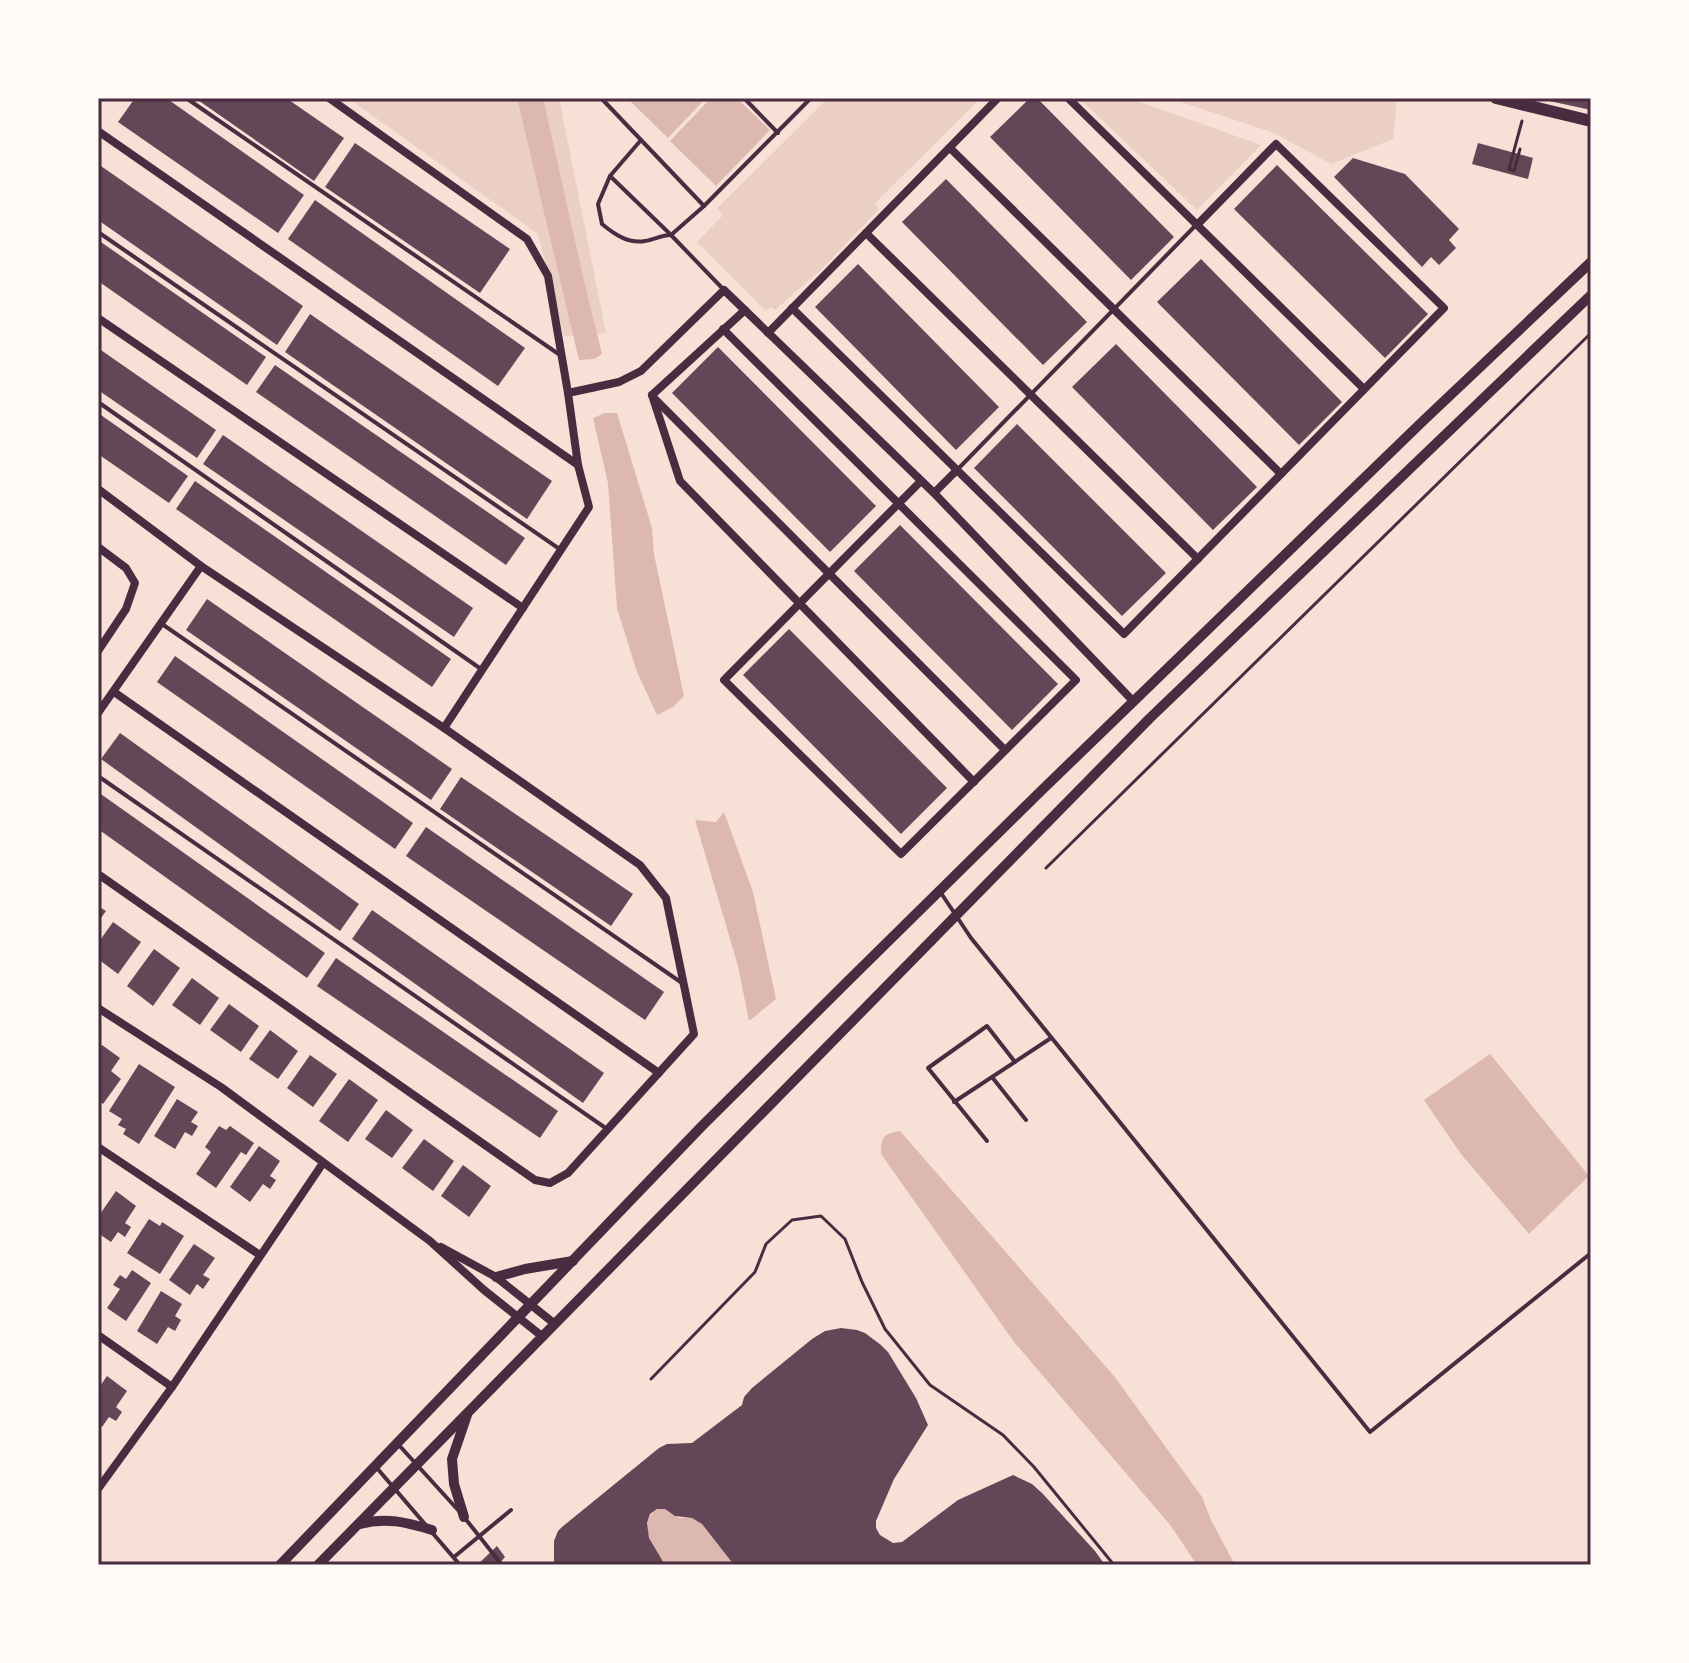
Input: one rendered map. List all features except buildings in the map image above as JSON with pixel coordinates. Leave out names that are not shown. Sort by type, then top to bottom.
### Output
[{"type":"main road","points":[[1496,98],[1591,121]]},
{"type":"street","points":[[329,98],[527,239],[548,276],[578,465],[589,507],[444,728]]},
{"type":"street","points":[[768,333],[998,98]]},
{"type":"street","points":[[1068,98],[1364,389]]},
{"type":"street","points":[[98,131],[578,465]]},
{"type":"street","points":[[792,308],[1124,634],[1444,308],[1276,144],[1197,225]]},
{"type":"street","points":[[950,148],[1281,474]]},
{"type":"street","points":[[866,233],[1198,559]]},
{"type":"street","points":[[280,1565],[702,1126],[1043,789],[1591,262]]},
{"type":"street","points":[[568,393],[619,382],[641,371],[724,290],[934,493],[1134,702]]},
{"type":"street","points":[[318,1565],[1150,718],[1591,295]]},
{"type":"street","points":[[652,395],[745,310]]},
{"type":"street","points":[[98,318],[523,608]]},
{"type":"street","points":[[723,329],[898,504],[1076,680],[901,854],[724,680],[828,574],[898,504],[921,481]]},
{"type":"street","points":[[652,395],[1005,750]]},
{"type":"street","points":[[652,395],[680,481],[974,782]]},
{"type":"street","points":[[934,493],[957,470]]},
{"type":"street","points":[[98,489],[201,566],[444,728],[640,865],[666,898],[694,1034],[568,1173],[550,1183],[535,1180],[98,874]]},
{"type":"street","points":[[98,547],[126,568],[135,583],[126,609],[98,651]]},
{"type":"street","points":[[98,713],[201,566]]},
{"type":"street","points":[[114,692],[659,1073]]},
{"type":"street","points":[[98,1008],[221,1087],[430,1241],[543,1337]]},
{"type":"street","points":[[98,1147],[260,1255]]},
{"type":"street","points":[[98,1489],[172,1387],[323,1163]]},
{"type":"street","points":[[430,1241],[496,1277],[555,1324]]},
{"type":"street","points":[[496,1277],[574,1261]]},
{"type":"street","points":[[98,1335],[172,1387]]},
{"type":"street","points":[[464,1517],[454,1484],[452,1459],[468,1414]]},
{"type":"street","points":[[357,1525],[375,1520],[401,1521],[432,1530]]},
{"type":"lane","points":[[186,98],[562,357]]},
{"type":"lane","points":[[601,98],[704,206]]},
{"type":"lane","points":[[744,98],[778,133]]},
{"type":"lane","points":[[641,140],[610,176],[598,204],[602,224],[620,238],[643,242],[671,235],[811,98]]},
{"type":"lane","points":[[610,176],[724,290]]},
{"type":"lane","points":[[957,470],[1197,225]]},
{"type":"lane","points":[[98,232],[561,550]]},
{"type":"lane","points":[[98,402],[481,669]]},
{"type":"lane","points":[[161,624],[684,984]]},
{"type":"lane","points":[[98,776],[607,1129]]},
{"type":"lane","points":[[940,892],[971,938],[1370,1432],[1591,1253]]},
{"type":"lane","points":[[987,1141],[928,1068],[987,1026],[1015,1062]]},
{"type":"lane","points":[[954,1102],[1051,1038]]},
{"type":"lane","points":[[992,1077],[1026,1120]]},
{"type":"lane","points":[[397,1443],[464,1517],[502,1565]]},
{"type":"lane","points":[[375,1466],[460,1565]]},
{"type":"lane","points":[[454,1557],[511,1510]]},
{"type":"path","points":[[1520,149],[1514,171],[1509,169],[1525,112]]},
{"type":"path","points":[[1046,868],[1591,333]]},
{"type":"path","points":[[651,1379],[755,1272],[766,1244],[792,1220],[821,1216],[845,1239],[885,1329],[930,1385],[1003,1435],[1034,1467],[1114,1565]]},
{"type":"shaded area","points":[[348,98],[559,98],[606,333],[564,336],[538,234]]},
{"type":"shaded area","points":[[517,98],[543,98],[602,354],[594,359],[579,360]]},
{"type":"shaded area","points":[[627,98],[706,98],[668,138]]},
{"type":"shaded area","points":[[711,98],[737,98],[770,130],[716,186],[670,141]]},
{"type":"shaded area","points":[[828,98],[981,98],[875,203],[879,209],[822,269],[775,310],[771,307],[766,311],[697,242],[723,215],[717,208]]},
{"type":"shaded area","points":[[1079,98],[1129,98],[1261,145],[1197,210]]},
{"type":"shaded area","points":[[1169,98],[1397,98],[1393,139],[1331,164],[1274,133]]},
{"type":"shaded area","points":[[605,413],[617,413],[652,528],[654,554],[684,696],[673,707],[657,715],[637,672],[617,608],[608,483],[593,418]]},
{"type":"shaded area","points":[[724,812],[753,892],[776,999],[749,1021],[738,966],[695,820],[716,822]]},
{"type":"shaded area","points":[[1490,1054],[1589,1176],[1529,1234],[1461,1154],[1424,1100]]},
{"type":"shaded area","points":[[900,1131],[1114,1376],[1202,1497],[1235,1565],[1197,1565],[1171,1526],[1014,1342],[881,1154],[884,1137]]},
{"type":"shaded area","points":[[657,1509],[665,1509],[679,1518],[692,1518],[702,1524],[734,1565],[666,1565],[656,1552],[647,1530],[651,1515]]}]
